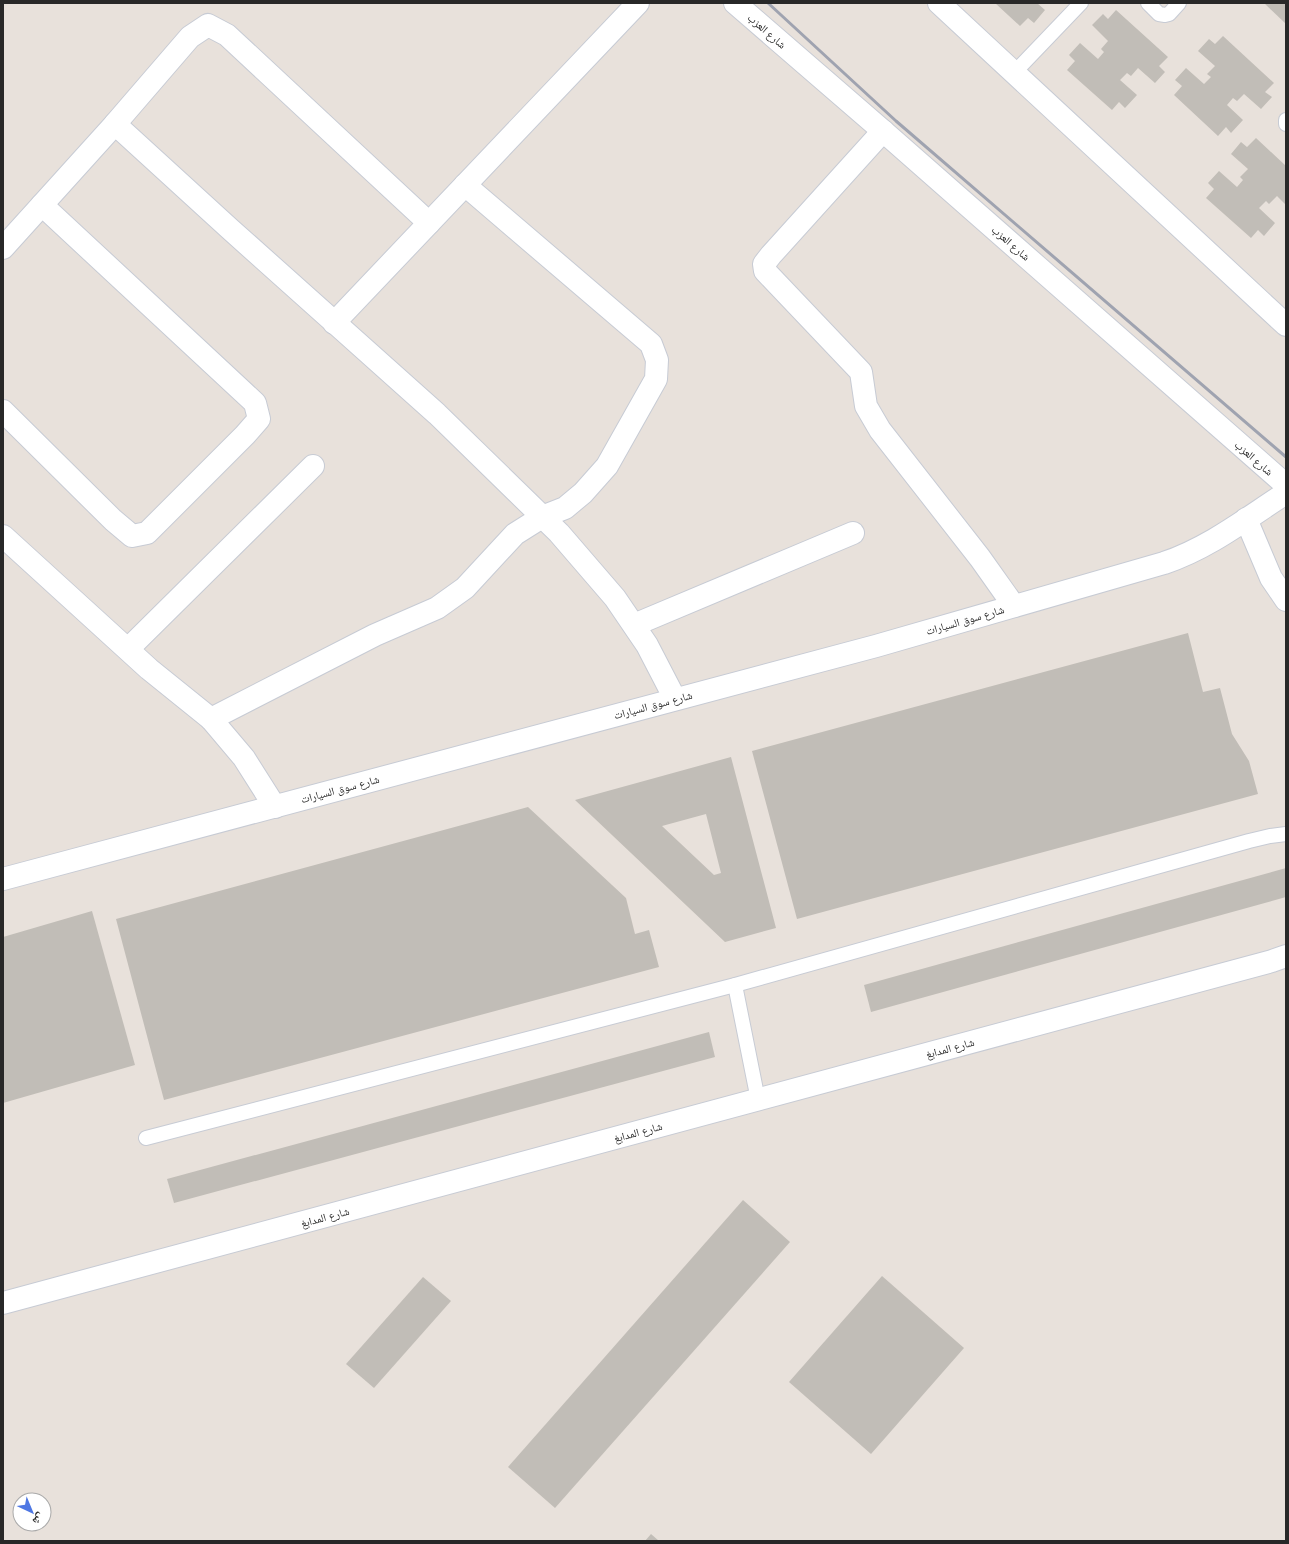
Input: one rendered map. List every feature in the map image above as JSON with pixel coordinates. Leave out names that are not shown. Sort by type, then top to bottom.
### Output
[{"type":"street","points":[[334,323],[638,3]]},
{"type":"street","name":"شارع العزب","points":[[735,3],[1286,485]]},
{"type":"street","points":[[939,3],[1286,325]]},
{"type":"street","points":[[3,248],[115,124],[190,37],[208,25],[227,35],[429,223]]},
{"type":"street","points":[[115,124],[334,323],[437,414],[559,533],[615,598],[634,625],[647,645],[675,699]]},
{"type":"street","points":[[883,131],[771,255],[764,264],[765,271],[861,372],[866,406],[880,430],[980,558],[1014,606]]},
{"type":"street","points":[[211,719],[375,635],[437,608],[465,588],[515,534],[542,517],[565,508],[583,492],[607,466],[656,379],[657,360],[651,344],[465,185]]},
{"type":"street","points":[[3,411],[113,520],[132,536],[147,533],[245,435],[259,419],[255,403],[42,205]]},
{"type":"street","points":[[128,650],[313,466]]},
{"type":"street","name":"شارع سوق السيارات","points":[[3,879],[876,646],[1182,557],[1219,537],[1286,493]]},
{"type":"street","points":[[1246,519],[1271,578],[1286,600]]},
{"type":"street","points":[[634,625],[853,533]]},
{"type":"street","points":[[3,536],[149,669],[211,719],[244,758],[274,807]]},
{"type":"street","name":"شارع المدابغ","points":[[3,1303],[1281,959]]},
{"type":"lane","points":[[1014,73],[1081,3]]},
{"type":"lane","points":[[1148,3],[1159,14],[1165,15],[1169,14],[1179,3]]},
{"type":"lane","points":[[1286,120],[1286,124]]},
{"type":"lane","points":[[146,1138],[735,985],[1249,841],[1286,834]]},
{"type":"lane","points":[[735,985],[758,1100]]},
{"type":"building","points":[[995,3],[1037,3],[1045,10],[1034,23],[1028,18],[1020,26]]},
{"type":"building","points":[[1264,3],[1286,3],[1286,24]]},
{"type":"building","points":[[1116,10],[1168,57],[1159,66],[1165,72],[1155,83],[1138,68],[1131,76],[1127,73],[1120,80],[1137,95],[1125,108],[1119,102],[1112,110],[1067,70],[1075,61],[1069,55],[1080,43],[1098,59],[1104,52],[1101,49],[1108,41],[1092,25],[1103,14],[1108,19]]},
{"type":"building","points":[[1223,36],[1274,83],[1265,92],[1272,97],[1261,109],[1244,94],[1237,101],[1233,98],[1227,105],[1243,120],[1231,133],[1226,127],[1218,136],[1174,95],[1182,86],[1175,80],[1186,68],[1204,84],[1211,77],[1207,74],[1215,66],[1198,51],[1209,39],[1215,44]]},
{"type":"building","points":[[1256,138],[1286,166],[1286,205],[1277,196],[1269,204],[1266,201],[1259,208],[1275,223],[1264,236],[1258,230],[1251,238],[1206,198],[1214,189],[1208,183],[1219,171],[1237,187],[1243,180],[1240,177],[1248,169],[1231,154],[1241,142],[1247,147]]},
{"type":"building","points":[[1188,633],[1203,692],[1220,688],[1232,734],[1249,761],[1258,794],[797,919],[752,751]]},
{"type":"building","points":[[731,757],[776,928],[725,942],[575,800]],"holes":[[[706,814],[721,873],[714,875],[662,826]]]},
{"type":"building","points":[[528,807],[626,898],[635,934],[649,930],[659,967],[164,1100],[116,919]]},
{"type":"building","points":[[1286,868],[1286,897],[871,1012],[864,985]]},
{"type":"building","points":[[92,911],[135,1065],[3,1103],[3,937]]},
{"type":"building","points":[[709,1032],[715,1057],[174,1203],[167,1179]]},
{"type":"building","points":[[743,1200],[790,1242],[555,1508],[508,1467]]},
{"type":"building","points":[[882,1276],[964,1348],[871,1454],[789,1382]]},
{"type":"building","points":[[423,1277],[451,1301],[374,1388],[346,1364]]},
{"type":"building","points":[[651,1534],[659,1541],[645,1541]]},
{"type":"railway","points":[[768,3],[896,121],[1286,457]]}]
